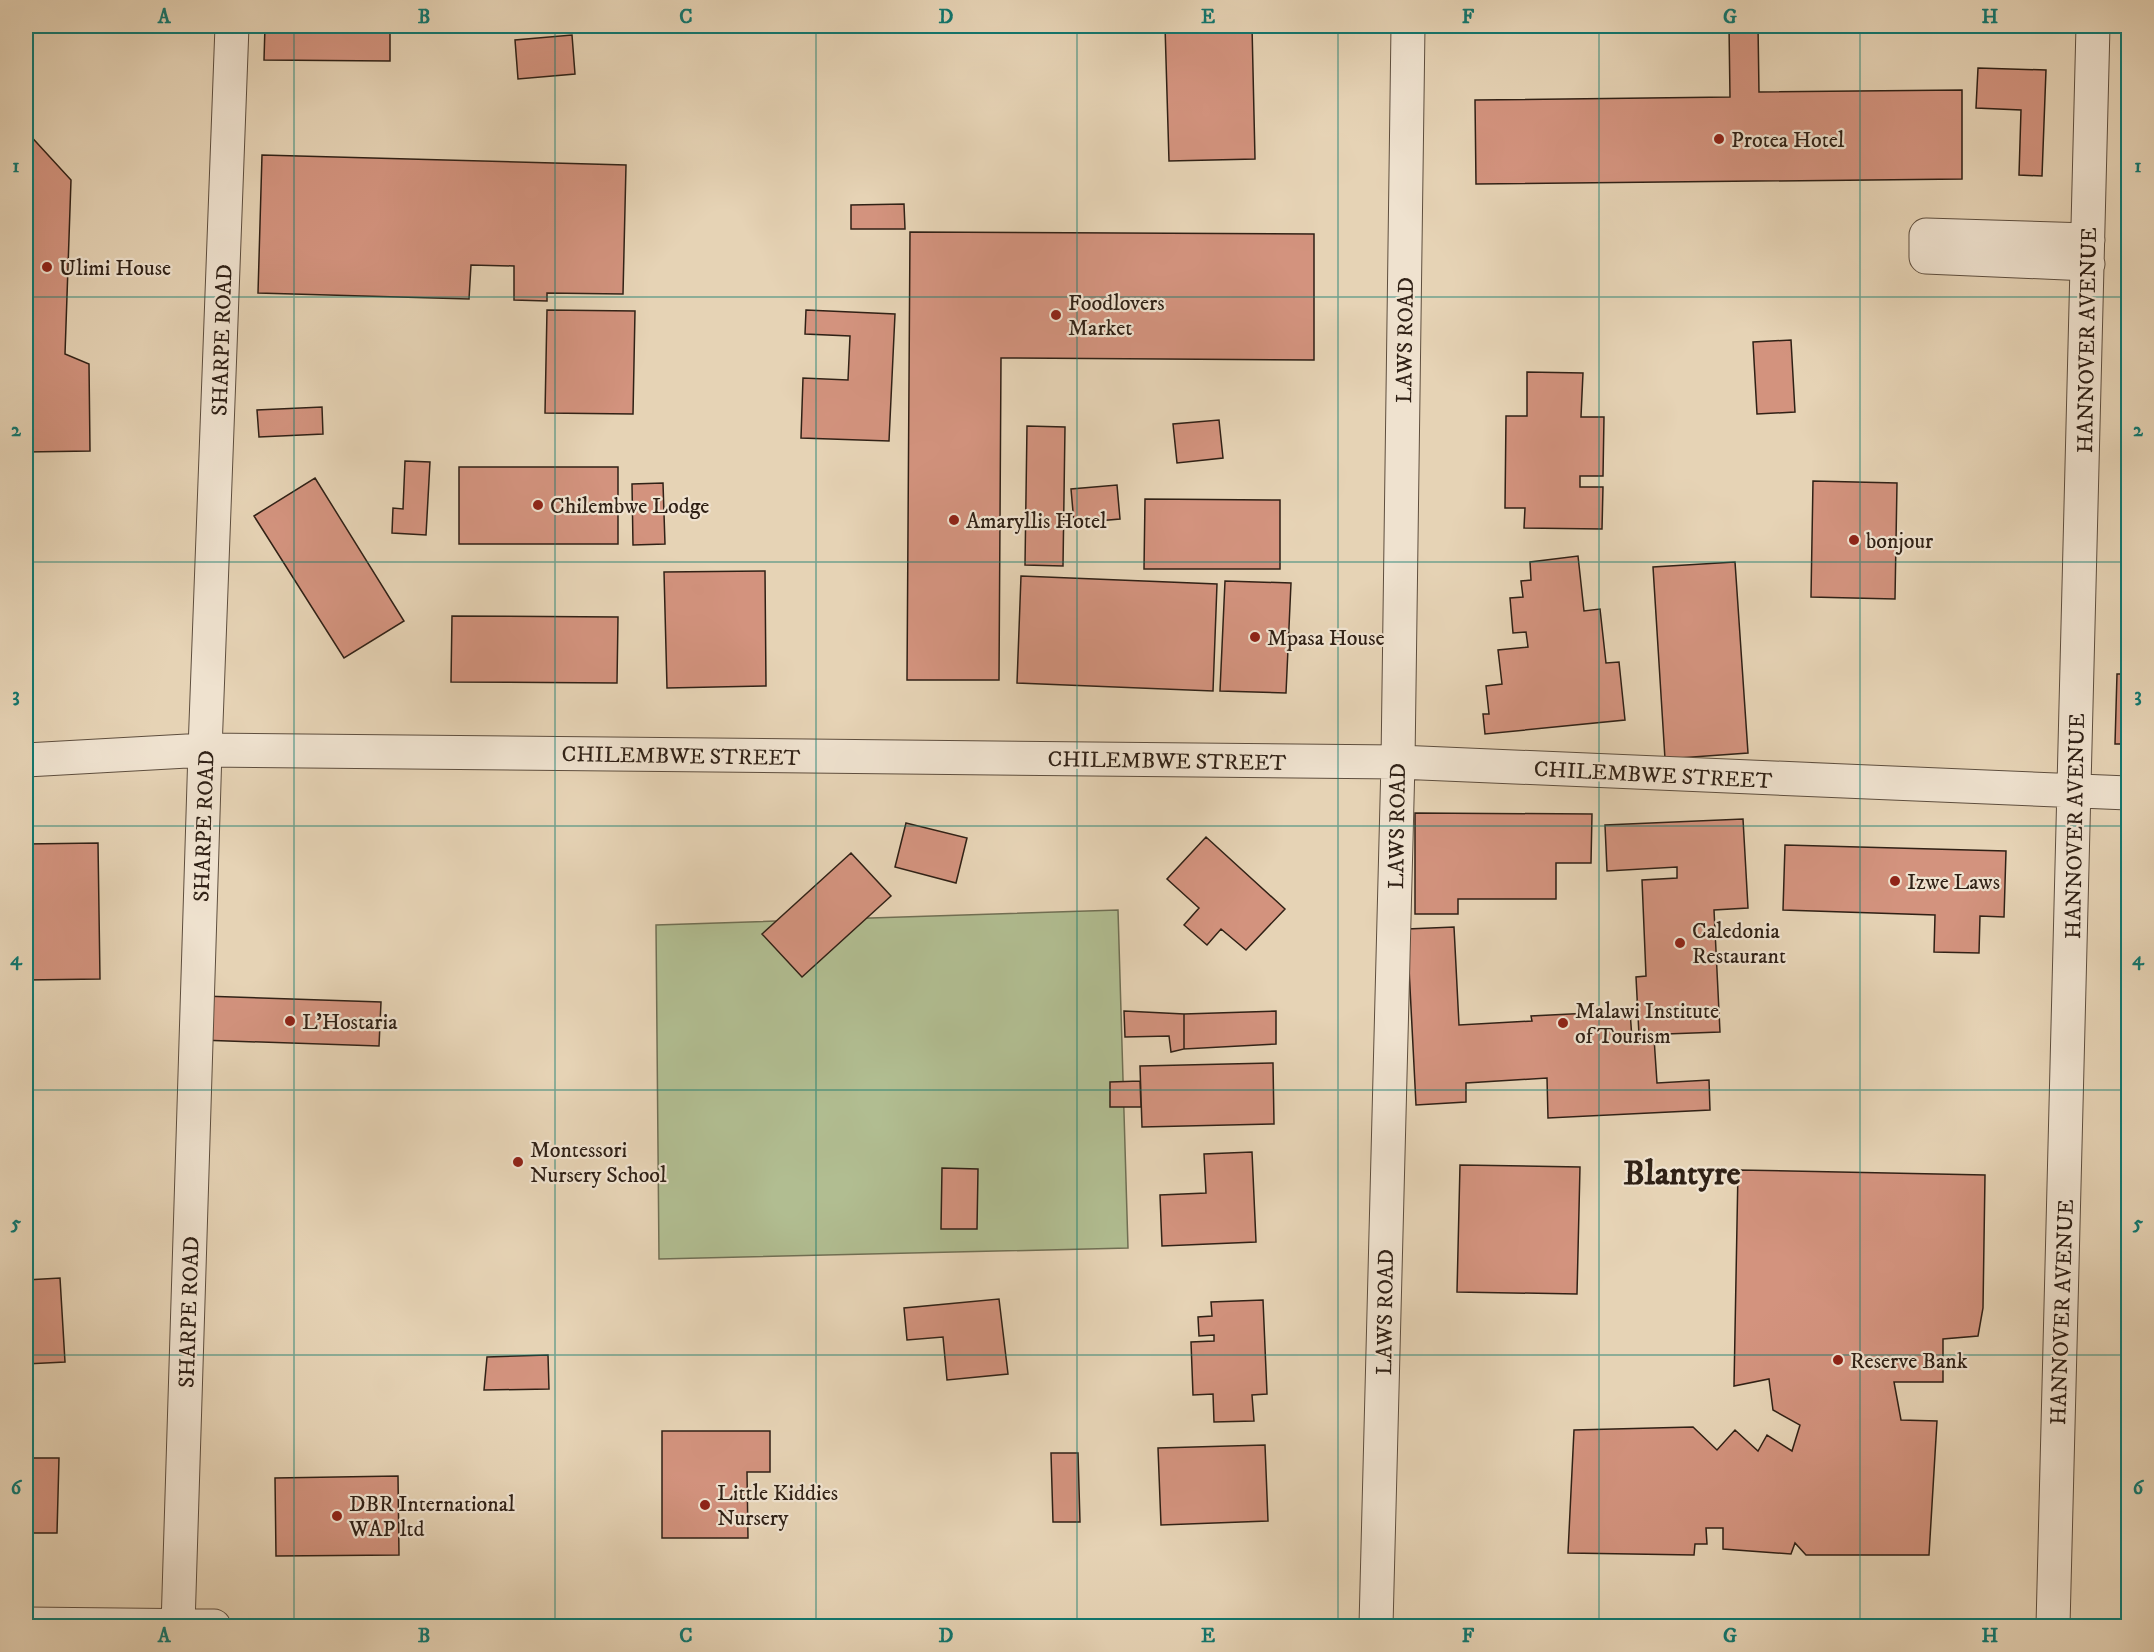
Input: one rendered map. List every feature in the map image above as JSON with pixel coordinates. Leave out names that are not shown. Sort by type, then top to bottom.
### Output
[{"type":"street","name":"SHARPE ROAD","points":[[178,1626],[232,26]]},
{"type":"street","name":"LAWS ROAD","points":[[1377,1626],[1398,762],[1408,26]]},
{"type":"street","name":"HANNOVER AVENUE","points":[[2053,1626],[2093,26]]},
{"type":"street","name":"CHILEMBWE STREET","points":[[26,759],[206,750],[1398,762],[2128,793]]},
{"type":"street","points":[[26,1624],[214,1626]]},
{"type":"green space","points":[[1118,910],[1128,1248],[659,1259],[656,925]]},
{"type":"building","points":[[265,26],[390,26],[390,61],[264,60]]},
{"type":"building","points":[[1165,26],[1252,26],[1255,159],[1169,161]]},
{"type":"building","name":"Protea Hotel","points":[[1729,26],[1758,26],[1759,92],[1962,90],[1962,179],[1476,184],[1475,100],[1730,97]]},
{"type":"building","points":[[572,35],[575,74],[518,79],[515,40]]},
{"type":"building","points":[[1978,68],[2046,70],[2042,176],[2019,175],[2021,110],[1976,108]]},
{"type":"building","name":"Ulimi House","points":[[26,131],[71,180],[65,354],[89,364],[90,451],[26,452]]},
{"type":"building","points":[[262,155],[626,165],[623,294],[547,293],[547,301],[514,300],[514,266],[471,265],[469,299],[258,293]]},
{"type":"building","points":[[904,204],[905,229],[851,229],[851,205]]},
{"type":"building","name":"Amaryllis Hotel","points":[[910,232],[1314,234],[1314,360],[1001,358],[999,680],[907,680]]},
{"type":"building","points":[[2125,246],[2128,246],[2128,287],[2125,287]]},
{"type":"building","points":[[547,310],[635,311],[633,414],[545,413]]},
{"type":"building","points":[[806,310],[895,314],[889,441],[801,438],[803,378],[848,380],[850,336],[805,334]]},
{"type":"building","points":[[1791,340],[1795,412],[1757,414],[1753,342]]},
{"type":"building","points":[[1527,372],[1583,373],[1581,417],[1604,417],[1603,476],[1580,476],[1580,487],[1603,487],[1602,529],[1524,528],[1525,508],[1505,508],[1506,416],[1527,416]]},
{"type":"building","points":[[322,407],[323,434],[259,437],[257,410]]},
{"type":"building","points":[[1219,420],[1223,458],[1177,463],[1173,424]]},
{"type":"building","points":[[1027,426],[1065,427],[1063,566],[1025,565]]},
{"type":"building","points":[[2126,460],[2128,460],[2128,528],[2124,527]]},
{"type":"building","points":[[405,461],[430,462],[426,535],[392,533],[393,508],[403,509]]},
{"type":"building","name":"Chilembwe Lodge","points":[[459,467],[618,467],[618,544],[459,544]]},
{"type":"building","points":[[315,478],[404,621],[344,658],[254,516]]},
{"type":"building","name":"bonjour","points":[[1813,481],[1897,483],[1895,599],[1811,597]]},
{"type":"building","points":[[663,483],[665,544],[633,545],[632,484]]},
{"type":"building","points":[[1117,485],[1120,519],[1074,523],[1071,489]]},
{"type":"building","points":[[1145,499],[1280,500],[1280,569],[1144,569]]},
{"type":"building","points":[[2124,553],[2128,554],[2128,654],[2122,654]]},
{"type":"building","points":[[1578,556],[1584,611],[1600,609],[1606,663],[1619,662],[1625,720],[1485,734],[1483,714],[1489,714],[1486,686],[1502,684],[1498,650],[1528,647],[1526,632],[1513,633],[1510,598],[1523,597],[1521,581],[1531,580],[1530,562]]},
{"type":"building","points":[[1735,562],[1748,753],[1665,759],[1653,567]]},
{"type":"building","points":[[765,571],[766,686],[667,688],[664,572]]},
{"type":"building","points":[[1021,576],[1217,584],[1213,691],[1017,683]]},
{"type":"building","name":"Mpasa House","points":[[1225,581],[1291,583],[1286,693],[1220,691]]},
{"type":"building","points":[[452,616],[618,617],[617,683],[451,682]]},
{"type":"building","points":[[2117,674],[2128,674],[2128,744],[2115,744]]},
{"type":"building","points":[[1415,813],[1592,814],[1591,863],[1556,863],[1556,899],[1458,899],[1458,914],[1415,914]]},
{"type":"building","name":"Caledonia Restaurant","points":[[1743,819],[1748,908],[1714,910],[1720,1032],[1639,1035],[1636,977],[1646,976],[1642,880],[1677,878],[1677,867],[1607,871],[1605,825]]},
{"type":"building","points":[[906,823],[967,838],[956,883],[895,867]]},
{"type":"building","points":[[1206,837],[1285,909],[1246,950],[1221,929],[1207,945],[1184,925],[1199,908],[1167,879]]},
{"type":"building","points":[[98,843],[100,979],[26,980],[26,844]]},
{"type":"building","name":"Izwe Laws","points":[[1785,845],[2006,851],[2004,917],[1980,916],[1979,953],[1934,952],[1935,915],[1783,910]]},
{"type":"building","points":[[851,853],[891,896],[802,977],[762,934]]},
{"type":"building","name":"Malawi Institute of Tourism","points":[[1454,927],[1459,1025],[1532,1021],[1531,1016],[1630,1011],[1632,1039],[1654,1038],[1657,1083],[1709,1080],[1710,1110],[1548,1118],[1547,1078],[1466,1083],[1466,1102],[1416,1105],[1407,929]]},
{"type":"building","name":"L'Hostaria","points":[[202,996],[381,1002],[379,1046],[200,1040]]},
{"type":"building","points":[[1124,1011],[1184,1014],[1184,1049],[1171,1052],[1169,1036],[1125,1037]]},
{"type":"building","points":[[1276,1011],[1276,1044],[1184,1049],[1184,1014]]},
{"type":"building","points":[[1273,1063],[1274,1124],[1142,1127],[1140,1066]]},
{"type":"building","points":[[1140,1081],[1141,1107],[1110,1107],[1110,1082]]},
{"type":"building","points":[[2123,1108],[2128,1108],[2128,1217],[2125,1217]]},
{"type":"building","points":[[1252,1152],[1256,1242],[1162,1246],[1160,1195],[1206,1193],[1204,1154]]},
{"type":"building","points":[[1460,1165],[1580,1167],[1577,1294],[1457,1292]]},
{"type":"building","points":[[942,1168],[978,1169],[977,1229],[941,1229]]},
{"type":"building","name":"Reserve Bank","points":[[1738,1170],[1985,1175],[1983,1308],[1978,1336],[1943,1339],[1943,1382],[1894,1382],[1901,1420],[1937,1421],[1929,1555],[1806,1555],[1795,1543],[1791,1554],[1723,1549],[1723,1528],[1706,1528],[1707,1544],[1695,1544],[1694,1555],[1568,1553],[1574,1430],[1693,1427],[1717,1450],[1735,1430],[1758,1451],[1767,1435],[1792,1451],[1800,1425],[1773,1410],[1769,1379],[1734,1386]]},
{"type":"building","points":[[60,1278],[65,1362],[26,1364],[26,1280]]},
{"type":"building","points":[[999,1299],[1008,1374],[947,1380],[943,1337],[907,1340],[904,1308]]},
{"type":"building","points":[[1263,1300],[1267,1394],[1252,1395],[1254,1421],[1214,1422],[1213,1394],[1193,1395],[1191,1342],[1214,1341],[1214,1335],[1199,1336],[1198,1317],[1212,1316],[1211,1302]]},
{"type":"building","points":[[2126,1344],[2128,1344],[2128,1431],[2124,1431]]},
{"type":"building","points":[[548,1355],[549,1389],[484,1390],[487,1357]]},
{"type":"building","name":"Little Kiddies Nursery","points":[[662,1431],[770,1431],[770,1472],[747,1472],[748,1538],[662,1538]]},
{"type":"building","points":[[1265,1445],[1268,1521],[1161,1525],[1158,1448]]},
{"type":"building","points":[[1051,1453],[1078,1453],[1080,1522],[1053,1522]]},
{"type":"building","points":[[26,1458],[59,1458],[57,1533],[26,1533]]},
{"type":"building","name":"DBR International WAP ltd","points":[[398,1476],[399,1555],[276,1556],[275,1478]]},
{"type":"place","name":"Protea Hotel","points":[[1719,139]]},
{"type":"place","name":"Ulimi House","points":[[47,267]]},
{"type":"place","name":"Foodlovers Market","points":[[1056,315]]},
{"type":"place","name":"Chilembwe Lodge","points":[[538,505]]},
{"type":"place","name":"Amaryllis Hotel","points":[[954,520]]},
{"type":"place","name":"bonjour","points":[[1854,540]]},
{"type":"place","name":"Mpasa House","points":[[1255,637]]},
{"type":"place","name":"Izwe Laws","points":[[1895,881]]},
{"type":"place","name":"Caledonia Restaurant","points":[[1680,943]]},
{"type":"place","name":"L'Hostaria","points":[[290,1021]]},
{"type":"place","name":"Malawi Institute of Tourism","points":[[1563,1023]]},
{"type":"place","name":"Montessori Nursery School","points":[[518,1162]]},
{"type":"place","name":"Reserve Bank","points":[[1838,1360]]},
{"type":"place","name":"Little Kiddies Nursery","points":[[705,1505]]},
{"type":"place","name":"DBR International WAP ltd","points":[[337,1516]]},
{"type":"district","name":"Blantyre","points":[[1682,1172]]}]
